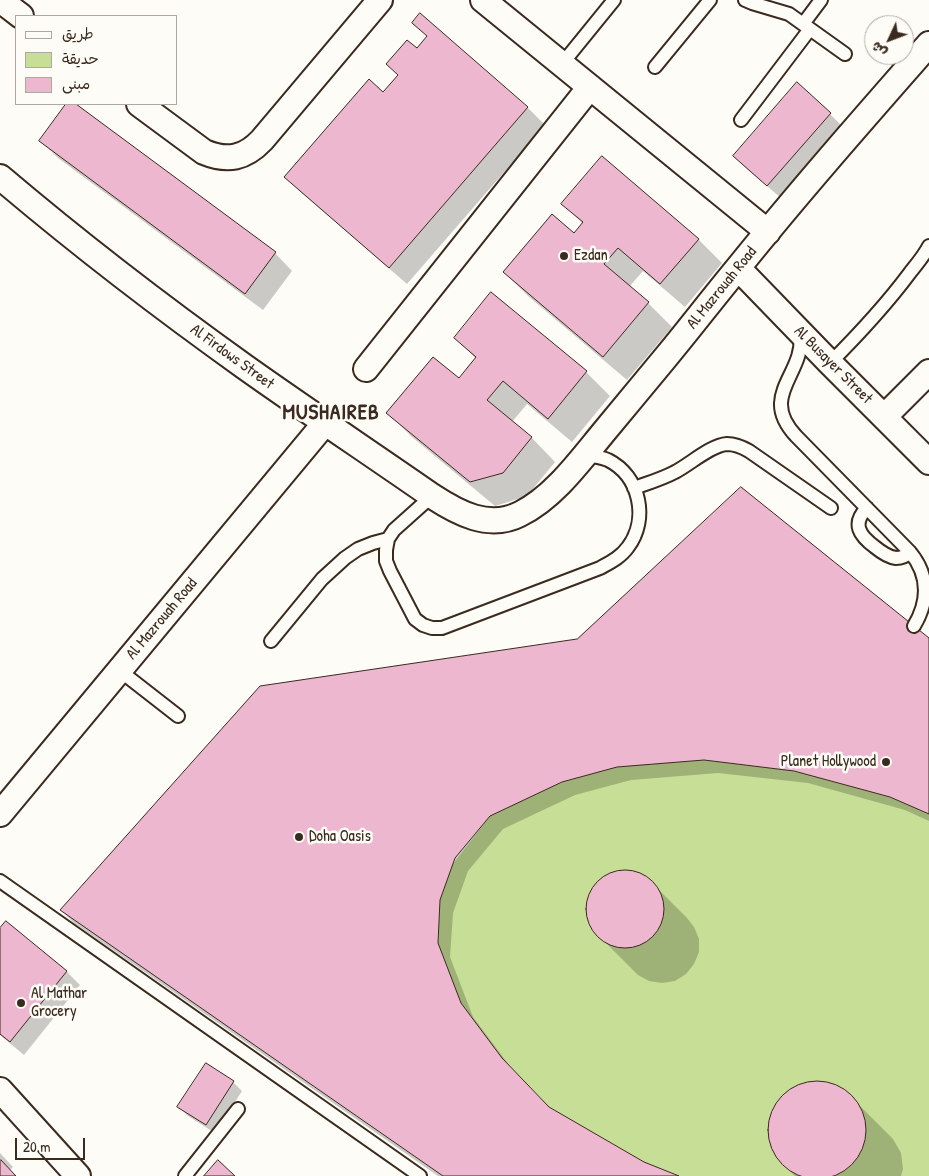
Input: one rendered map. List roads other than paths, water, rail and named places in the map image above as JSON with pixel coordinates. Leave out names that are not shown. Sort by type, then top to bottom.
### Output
[{"type":"street","points":[[0,0],[20,15]]},
{"type":"street","points":[[140,105],[209,154],[225,158],[236,157],[246,153],[256,147],[380,0]]},
{"type":"street","points":[[484,0],[768,232]]},
{"type":"street","name":"Al Mazrouah Road","points":[[506,520],[536,505],[551,493],[585,455],[768,232],[929,44]]},
{"type":"street","points":[[366,369],[590,87]]},
{"type":"street","name":"Al Firdows Street","points":[[0,178],[104,262],[164,307],[247,368],[432,496],[467,516],[486,520],[506,520]]},
{"type":"street","name":"Al Busayer Street","points":[[738,268],[929,462]]},
{"type":"street","points":[[884,417],[929,372]]},
{"type":"street","name":"Al Mazrouah Road","points":[[0,814],[325,423]]},
{"type":"street","points":[[0,1090],[78,1176]]},
{"type":"street","points":[[49,1143],[54,1156],[68,1176]]},
{"type":"lane","points":[[562,64],[614,0]]},
{"type":"lane","points":[[656,67],[710,0]]},
{"type":"lane","points":[[741,120],[807,27],[821,0]]},
{"type":"lane","points":[[751,1],[788,14],[845,54]]},
{"type":"lane","points":[[830,363],[856,337],[899,288],[926,253],[929,246]]},
{"type":"lane","points":[[800,331],[802,342],[798,357],[783,391],[781,401],[781,411],[784,420],[923,568],[928,588],[927,598],[925,608],[914,626]]},
{"type":"lane","points":[[634,488],[674,472],[718,446],[726,444],[749,451],[831,508]]},
{"type":"lane","points":[[432,496],[394,530],[388,539],[386,561],[415,619],[423,625],[432,628],[442,628],[600,568],[620,556],[629,546],[639,524],[640,512],[634,488],[628,477],[608,460],[585,455]]},
{"type":"lane","points":[[867,508],[862,513],[858,526],[864,538],[884,554],[894,558],[906,556],[910,552]]},
{"type":"lane","points":[[271,641],[322,579],[345,558],[358,549],[388,539]]},
{"type":"lane","points":[[120,670],[178,716]]},
{"type":"lane","points":[[0,881],[331,1109],[420,1176]]},
{"type":"lane","points":[[185,1176],[238,1109]]},
{"type":"place","name":"Ezdan","points":[[564,256]]},
{"type":"place","name":"Planet Hollywood","points":[[886,762]]},
{"type":"place","name":"Doha Oasis","points":[[299,837]]},
{"type":"place","name":"Al Mathar Grocery","points":[[21,1003]]},
{"type":"district","name":"MUSHAIREB","points":[[331,413]]}]
